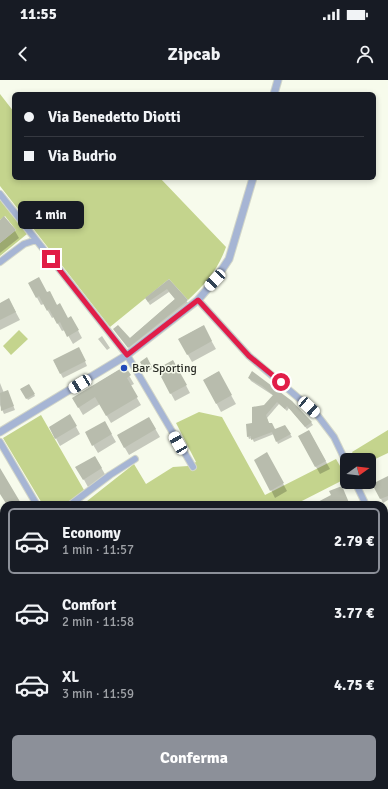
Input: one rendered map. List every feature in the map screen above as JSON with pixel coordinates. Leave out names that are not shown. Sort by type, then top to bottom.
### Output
[{"type":"street","points":[[275,92],[278,80]]},
{"type":"street","points":[[0,432],[127,355],[198,300],[215,280],[229,259],[252,180]]},
{"type":"street","points":[[0,194],[127,355],[193,467]]},
{"type":"street","points":[[0,262],[24,244],[36,240]]},
{"type":"street","points":[[198,300],[249,356],[315,412],[334,437],[342,453]]},
{"type":"street","points":[[0,442],[35,501]]},
{"type":"street","points":[[75,501],[110,475],[135,459]]},
{"type":"street","points":[[358,489],[364,501]]},
{"type":"green space","points":[[0,94],[12,109],[12,180],[162,180],[226,247],[215,270],[188,300],[169,279],[110,327],[0,186]]},
{"type":"green space","points":[[0,200],[27,234],[0,256],[0,243],[16,230],[5,216],[0,220]]},
{"type":"green space","points":[[19,330],[28,339],[11,355],[3,346]]},
{"type":"green space","points":[[199,412],[222,417],[265,495],[336,459],[340,466],[340,482],[302,501],[87,501],[134,464],[146,484],[173,467],[188,466],[196,462],[176,423]]},
{"type":"green space","points":[[41,415],[84,490],[70,501],[41,501],[3,438]]},
{"type":"green space","points":[[388,430],[388,453],[376,459],[376,453],[352,452]]},
{"type":"building","points":[[4,216],[16,230],[0,243],[0,220]]},
{"type":"building","points":[[39,277],[47,292],[50,291],[57,305],[60,303],[68,318],[71,316],[79,330],[67,337],[60,322],[57,324],[49,309],[47,311],[39,296],[36,298],[28,283]]},
{"type":"building","points":[[169,279],[188,300],[128,348],[113,329],[118,325],[130,338],[175,299],[167,289],[148,302],[145,298]]},
{"type":"building","points":[[9,298],[16,312],[0,320],[0,303]]},
{"type":"building","points":[[204,325],[212,341],[187,355],[178,339]]},
{"type":"building","points":[[79,347],[86,361],[60,374],[53,360]]},
{"type":"building","points":[[147,357],[152,367],[145,371],[140,362]]},
{"type":"building","points":[[173,360],[187,385],[170,394],[157,369]]},
{"type":"building","points":[[125,366],[131,375],[127,378],[138,397],[106,416],[95,397],[78,408],[72,398]]},
{"type":"building","points":[[219,371],[232,395],[216,404],[203,380]]},
{"type":"building","points":[[252,371],[292,401],[312,422],[305,427],[287,406],[285,409],[277,402],[266,415],[269,423],[272,423],[275,429],[285,425],[291,434],[276,442],[272,432],[251,440],[251,436],[247,437],[246,424],[252,423],[252,407],[264,405],[273,395],[262,386],[248,378]]},
{"type":"building","points":[[29,384],[35,394],[26,399],[20,389]]},
{"type":"building","points":[[8,390],[14,406],[1,411],[0,393]]},
{"type":"building","points":[[70,414],[77,426],[55,439],[49,427]]},
{"type":"building","points":[[149,417],[156,429],[124,448],[117,435]]},
{"type":"building","points":[[105,421],[112,434],[92,446],[85,432]]},
{"type":"building","points":[[309,430],[326,461],[315,467],[298,436]]},
{"type":"building","points":[[267,452],[284,483],[270,491],[254,460]]},
{"type":"building","points":[[95,456],[102,468],[83,480],[75,467]]},
{"type":"building","points":[[0,468],[20,501],[4,501],[0,494]]},
{"type":"building","points":[[388,476],[388,496],[380,499],[375,489],[376,489],[376,482]]},
{"type":"building","points":[[340,487],[340,489],[343,489],[348,501],[320,501],[331,495],[329,491]]},
{"type":"place","name":"Bar Sporting","points":[[124,368]]},
{"type":"route","points":[[51,259],[127,355],[198,300],[249,356],[281,382]]}]
